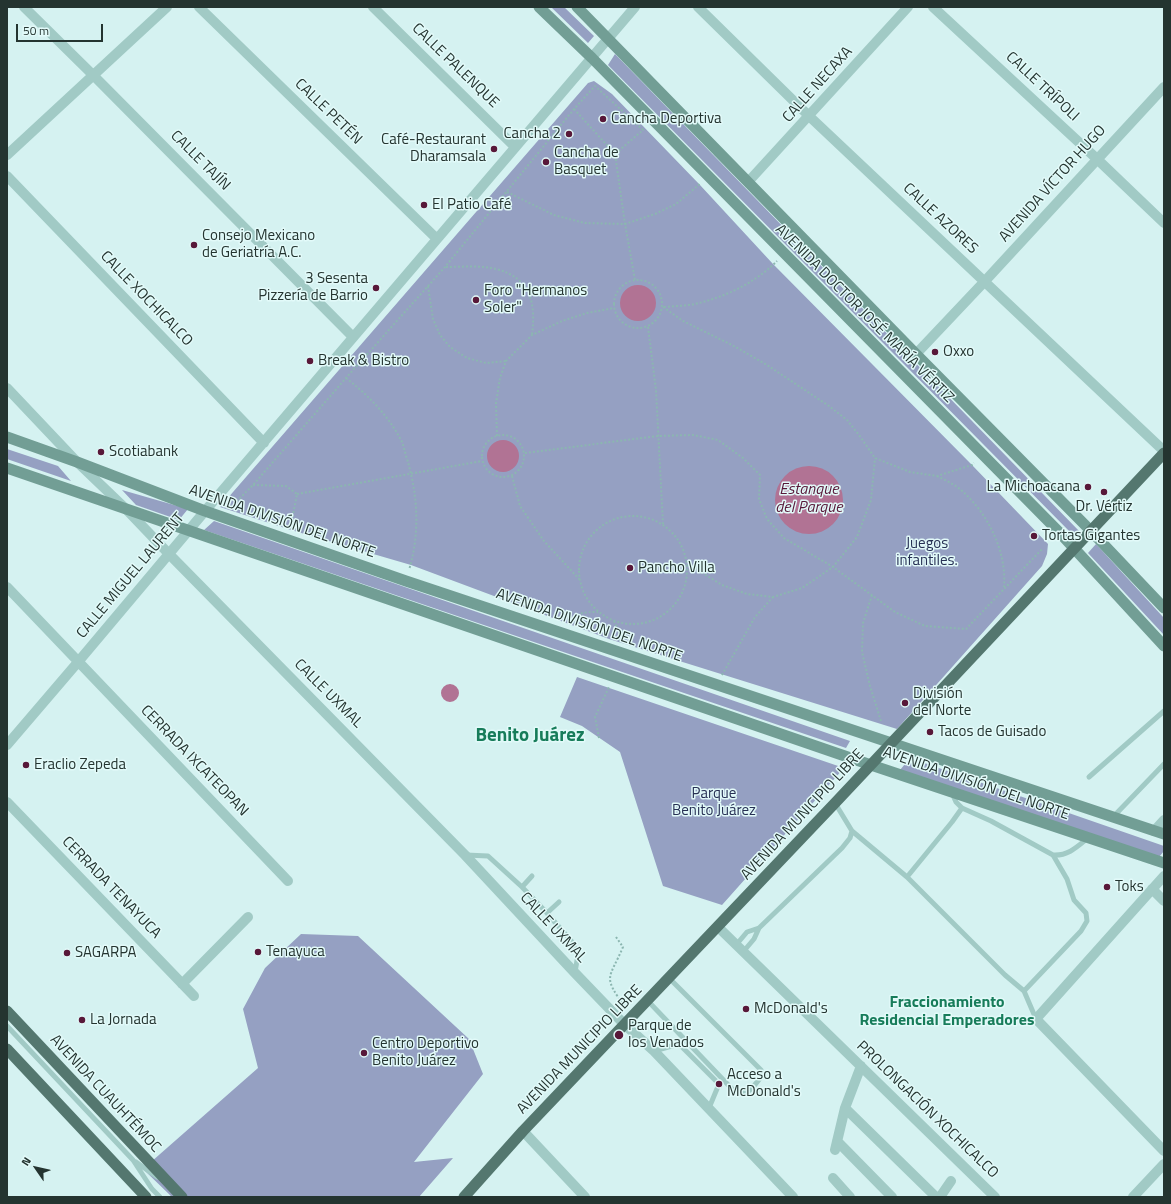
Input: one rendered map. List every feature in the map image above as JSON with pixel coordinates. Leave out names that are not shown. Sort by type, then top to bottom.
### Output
[{"type":"main road","name":"AVENIDA DOCTOR JOSÉ MARÍA VÉRTIZ","points":[[539,7],[592,58],[1075,549],[1164,646]]},
{"type":"main road","name":"AVENIDA DOCTOR JOSÉ MARÍA VÉRTIZ","points":[[577,7],[1091,531],[1164,608]]},
{"type":"main road","name":"AVENIDA DIVISIÓN DEL NORTE","points":[[7,437],[77,462],[204,511],[406,581],[1159,832]]},
{"type":"main road","name":"AVENIDA MUNICIPIO LIBRE","points":[[464,1197],[523,1131],[892,743],[1075,549],[1164,452]]},
{"type":"main road","name":"AVENIDA DIVISIÓN DEL NORTE","points":[[7,468],[871,765],[1164,863]]},
{"type":"main road","name":"AVENIDA CUAUHTÉMOC","points":[[7,1011],[182,1197]]},
{"type":"main road","points":[[7,1049],[146,1197]]},
{"type":"street","name":"CALLE TAJÍN","points":[[24,7],[353,337]]},
{"type":"street","points":[[7,155],[167,7]]},
{"type":"street","name":"CALLE PETÉN","points":[[199,7],[437,239]]},
{"type":"street","name":"CALLE PALENQUE","points":[[373,7],[515,147]]},
{"type":"street","name":"CALLE MIGUEL LAURENT","points":[[7,745],[204,511],[635,7]]},
{"type":"street","name":"CALLE AZORES","points":[[698,7],[809,116],[1164,452]]},
{"type":"street","name":"CALLE NECAXA","points":[[748,182],[908,7]]},
{"type":"street","name":"CALLE TRÍPOLI","points":[[933,7],[1164,223]]},
{"type":"street","name":"AVENIDA VÍCTOR HUGO","points":[[916,354],[985,281],[1096,158],[1164,87]]},
{"type":"street","name":"CALLE XOCHICALCO","points":[[7,176],[264,442]]},
{"type":"street","name":"CALLE UXMAL","points":[[7,388],[77,462],[125,508],[465,855],[575,973],[628,1020],[654,1051],[793,1197]]},
{"type":"street","name":"CERRADA IXCATEOPAN","points":[[7,587],[288,881]]},
{"type":"street","name":"CERRADA TENAYUCA","points":[[7,802],[194,996]]},
{"type":"street","points":[[1159,832],[1164,820]]},
{"type":"street","points":[[1164,876],[1036,1019],[1164,1151]]},
{"type":"street","points":[[1152,889],[1164,901]]},
{"type":"street","points":[[182,984],[248,916]]},
{"type":"street","name":"PROLONGACIÓN XOCHICALCO","points":[[718,927],[996,1197]]},
{"type":"street","points":[[861,1066],[845,1108],[836,1145],[892,1197]]},
{"type":"street","points":[[845,1108],[936,1197]]},
{"type":"street","points":[[523,1131],[585,1197]]},
{"type":"street","points":[[1134,1197],[1164,1164]]},
{"type":"street","points":[[833,1178],[850,1197]]},
{"type":"street","points":[[940,1197],[951,1181]]},
{"type":"lane","points":[[1089,777],[1164,711]]},
{"type":"lane","points":[[1113,817],[1164,764]]},
{"type":"lane","points":[[952,792],[956,802],[962,808],[991,821],[1053,855],[1061,856],[1072,851],[1088,838]]},
{"type":"lane","points":[[835,803],[852,831],[907,877],[1005,975],[1024,991],[1036,1019]]},
{"type":"lane","points":[[907,877],[962,808]]},
{"type":"lane","points":[[739,948],[754,939],[759,928],[842,848],[850,838],[852,831]]},
{"type":"lane","points":[[465,855],[488,856],[522,886],[572,942],[578,955],[575,973]]},
{"type":"lane","points":[[1024,991],[1081,931],[1087,921],[1086,913],[1074,900],[1067,879],[1053,855]]},
{"type":"lane","points":[[522,886],[532,876]]},
{"type":"lane","points":[[547,913],[559,902]]},
{"type":"lane","points":[[739,948],[747,932],[759,928]]},
{"type":"lane","points":[[669,978],[761,1070],[763,1074],[749,1092],[741,1094],[735,1092],[722,1083],[679,1044]]},
{"type":"lane","points":[[647,1000],[682,1036],[722,1083]]},
{"type":"lane","points":[[7,1026],[133,1160],[152,1189],[160,1197]]},
{"type":"lane","points":[[679,1044],[682,1036]]},
{"type":"lane","points":[[654,1051],[679,1044]]},
{"type":"lane","points":[[709,1108],[722,1083]]},
{"type":"lane","points":[[133,1160],[162,1180],[178,1197]]},
{"type":"path","points":[[231,507],[253,485],[445,267],[574,109],[595,86],[643,130],[615,154]]},
{"type":"path","points":[[574,109],[615,154],[635,280]]},
{"type":"path","points":[[507,192],[554,215],[585,223],[625,224],[656,214],[676,204],[708,177]]},
{"type":"path","points":[[662,308],[694,304],[727,294],[751,282],[784,254]]},
{"type":"path","points":[[445,267],[495,269],[509,274],[519,281],[528,291],[532,300],[534,319],[532,335]]},
{"type":"path","points":[[635,280],[649,282],[655,287],[662,299],[662,308],[658,318],[648,327],[640,329],[633,328],[626,326],[620,321],[614,308],[614,300],[616,293],[628,282],[635,280]]},
{"type":"path","points":[[428,286],[433,319],[440,335],[450,347],[467,358],[486,363],[506,360]]},
{"type":"path","points":[[497,436],[496,403],[500,378],[506,360],[532,335],[568,319],[586,313],[614,308]]},
{"type":"path","points":[[662,308],[683,321],[732,345],[767,365],[829,406],[847,420],[860,435],[875,458],[910,472],[937,476],[961,490],[980,510],[992,531],[1000,550],[1005,578],[1004,588]]},
{"type":"path","points":[[648,327],[656,390],[663,524]]},
{"type":"path","points":[[346,378],[360,389],[384,414],[402,442],[411,474],[416,510],[416,536],[411,565],[406,581]]},
{"type":"path","points":[[525,452],[658,436],[693,435],[718,440],[743,458],[760,475],[759,499],[767,519],[784,538],[833,567],[895,612],[925,626],[966,628],[1043,548]]},
{"type":"path","points":[[497,436],[511,436],[518,440],[525,452],[522,466],[518,472],[512,476],[506,477],[494,475],[488,472],[482,460],[482,454],[487,443],[497,436]]},
{"type":"path","points":[[937,476],[972,464],[983,456]]},
{"type":"path","points":[[688,564],[722,584],[747,594],[774,597],[802,588],[833,567],[857,537],[871,500],[875,458]]},
{"type":"path","points":[[253,485],[286,486],[297,494],[482,460]]},
{"type":"path","points":[[512,476],[520,506],[544,541],[580,581]]},
{"type":"path","points":[[288,540],[297,494]]},
{"type":"path","points":[[628,515],[647,517],[663,524],[675,535],[684,548],[688,564],[687,582],[679,599],[667,613],[650,622],[632,625],[614,621],[598,612],[586,598],[580,581],[579,562],[585,545],[596,530],[611,520],[628,515]]},
{"type":"path","points":[[872,595],[863,623],[862,652],[870,686],[881,721]]},
{"type":"path","points":[[719,686],[722,674],[741,639],[755,617],[774,597]]},
{"type":"path","points":[[562,633],[574,616],[585,612],[598,612]]},
{"type":"path","points":[[614,621],[619,632],[620,652]]},
{"type":"path","points":[[599,738],[595,717],[614,676]]},
{"type":"path","points":[[616,937],[623,947],[618,960],[611,970],[609,981],[612,990],[628,1020]]},
{"type":"green space","points":[[551,7],[564,7],[594,36],[588,43]]},
{"type":"green space","points":[[615,54],[1080,532],[1075,537],[608,65]]},
{"type":"green space","name":"Juegos infantiles.","points":[[594,81],[612,94],[700,185],[773,264],[1048,544],[1047,554],[1042,566],[897,729],[609,639],[411,565],[291,530],[220,507],[588,83]]},
{"type":"green space","points":[[7,449],[58,466],[71,481],[7,459]]},
{"type":"green space","points":[[122,490],[188,509],[179,520],[136,505]]},
{"type":"green space","points":[[214,521],[850,741],[846,748],[204,530]]},
{"type":"green space","points":[[1096,544],[1164,618],[1164,635],[1088,553]]},
{"type":"green space","name":"Parque Benito Juárez","points":[[577,677],[844,768],[722,905],[663,886],[620,752],[582,726],[560,717]]},
{"type":"green space","points":[[910,758],[1164,846],[1164,851],[1159,857],[900,770]]},
{"type":"green space","name":"Centro Deportivo Benito Juárez","points":[[301,934],[358,936],[469,1039],[483,1074],[414,1162],[453,1158],[419,1197],[172,1197],[143,1169],[258,1068],[243,1009],[265,968]]},
{"type":"water","points":[[638,285],[648,288],[653,293],[656,303],[653,313],[648,318],[638,321],[628,318],[623,313],[620,303],[623,293],[628,288]]},
{"type":"water","points":[[500,440],[506,440],[516,447],[519,456],[518,462],[512,469],[506,472],[500,472],[490,465],[487,459],[487,453],[494,443]]},
{"type":"water","name":"Estanque del Parque","points":[[809,466],[822,469],[833,476],[840,487],[843,500],[840,513],[833,524],[822,531],[809,534],[796,531],[785,524],[778,513],[775,500],[778,487],[785,476],[796,469]]},
{"type":"water","points":[[450,684],[456,687],[459,693],[456,699],[450,702],[444,699],[441,693],[444,687]]},
{"type":"place","name":"Cancha Deportiva","points":[[603,119]]},
{"type":"place","name":"Cancha 2","points":[[569,134]]},
{"type":"place","name":"Café-Restaurant Dharamsala","points":[[494,149]]},
{"type":"place","name":"Cancha de Basquet","points":[[546,162]]},
{"type":"place","name":"El Patio Café","points":[[424,205]]},
{"type":"place","name":"Consejo Mexicano de Geriatría A.C.","points":[[194,245]]},
{"type":"place","name":"3 Sesenta Pizzería de Barrio","points":[[376,288]]},
{"type":"place","name":"Foro \"Hermanos Soler\"","points":[[476,300]]},
{"type":"place","name":"Oxxo","points":[[935,352]]},
{"type":"place","name":"Break & Bistro","points":[[310,361]]},
{"type":"place","name":"Scotiabank","points":[[101,452]]},
{"type":"place","name":"La Michoacana","points":[[1088,487]]},
{"type":"place","name":"Dr. Vértiz","points":[[1104,492]]},
{"type":"place","name":"Tortas Gigantes","points":[[1034,536]]},
{"type":"place","name":"Pancho Villa","points":[[630,568]]},
{"type":"place","name":"División del Norte","points":[[905,703]]},
{"type":"place","name":"Tacos de Guisado","points":[[930,732]]},
{"type":"place","name":"Eraclio Zepeda","points":[[26,765]]},
{"type":"place","name":"Toks","points":[[1107,887]]},
{"type":"place","name":"Tenayuca","points":[[258,952]]},
{"type":"place","name":"SAGARPA","points":[[67,953]]},
{"type":"place","name":"McDonald's","points":[[746,1009]]},
{"type":"place","name":"La Jornada","points":[[82,1020]]},
{"type":"place","name":"Parque de los Venados","points":[[619,1035]]},
{"type":"place","name":"Centro Deportivo Benito Juárez","points":[[364,1053]]},
{"type":"place","name":"Acceso a McDonald's","points":[[719,1084]]},
{"type":"district","name":"Benito Juárez","points":[[530,736]]},
{"type":"district","name":"Fraccionamiento Residencial Emperadores","points":[[947,1012]]}]
